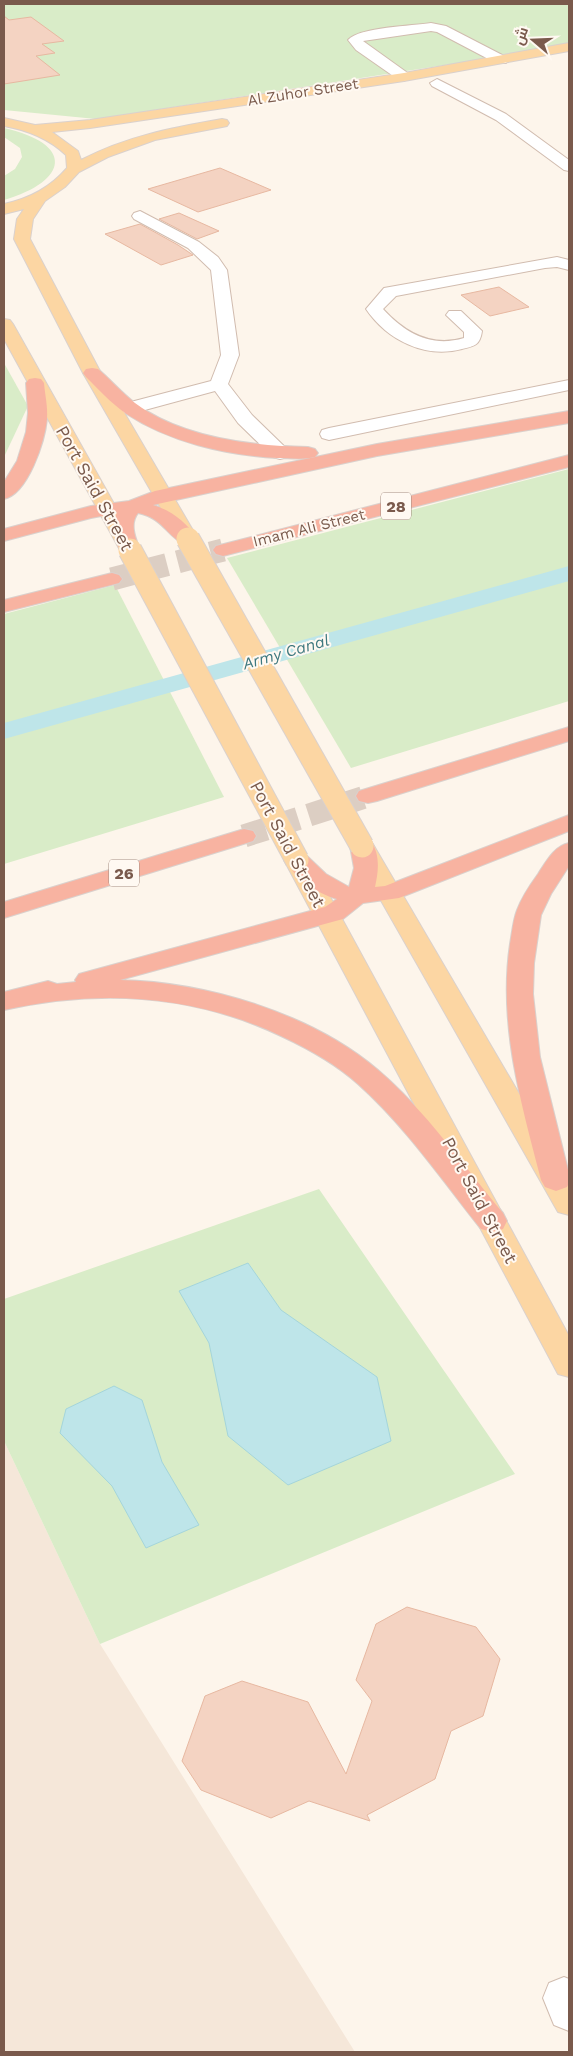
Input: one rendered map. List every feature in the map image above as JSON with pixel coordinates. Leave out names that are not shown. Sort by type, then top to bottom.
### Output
[{"type":"highway","points":[[92,373],[130,408],[167,428],[208,443],[245,450],[280,453],[333,454],[377,450]]},
{"type":"highway","points":[[4,493],[22,468],[33,444],[38,421],[35,383]]},
{"type":"highway","points":[[4,535],[125,512],[166,500],[377,450],[569,417]]},
{"type":"highway","name":"Imam Ali Street","points":[[223,550],[569,461]]},
{"type":"highway","points":[[125,512],[168,519],[188,539]]},
{"type":"highway","points":[[4,606],[112,579]]},
{"type":"highway","points":[[368,796],[569,734]]},
{"type":"highway","points":[[17,998],[352,893],[569,822]]},
{"type":"highway","name":"26","points":[[4,910],[244,836]]},
{"type":"highway","points":[[352,893],[368,866],[362,846]]},
{"type":"highway","points":[[556,1180],[532,1092],[519,983],[522,948],[530,911],[546,880],[569,850]]},
{"type":"highway","points":[[17,998],[95,989],[151,990],[219,1002],[268,1019],[303,1035],[348,1060],[395,1104],[492,1221]]},
{"type":"main road","name":"Al Zuhor Street","points":[[35,129],[90,124],[404,77],[553,50],[569,55]]},
{"type":"main road","name":"Al Zuhor Street","points":[[348,99],[569,55]]},
{"type":"main road","name":"Al Zuhor Street","points":[[74,169],[103,154],[152,136],[240,119]]},
{"type":"main road","points":[[4,122],[35,129],[60,140],[73,154],[74,169],[63,184],[40,197],[4,209]]},
{"type":"main road","points":[[40,197],[25,219],[22,239],[92,373],[362,846]]},
{"type":"main road","name":"Port Said Street","points":[[4,324],[35,383],[125,512],[130,550],[297,860],[352,893],[556,1180],[569,1204]]},
{"type":"main road","name":"Port Said Street","points":[[352,893],[492,1221],[569,1365]]},
{"type":"lane","points":[[404,77],[355,42],[359,37],[419,27],[436,28],[501,60]]},
{"type":"lane","points":[[436,83],[501,117],[569,167]]},
{"type":"lane","points":[[140,216],[199,248],[213,261],[219,270],[230,355],[220,384]]},
{"type":"lane","points":[[455,315],[473,331],[472,341],[455,347],[434,347],[418,344],[386,324],[374,309],[390,292],[545,263],[557,262],[569,265]]},
{"type":"lane","points":[[130,408],[220,384]]},
{"type":"lane","points":[[220,384],[245,419],[280,453]]},
{"type":"lane","points":[[328,434],[569,385]]},
{"type":"shaded area","points":[[4,1441],[100,1644],[355,2052],[4,2052]]},
{"type":"green space","points":[[4,4],[569,4],[569,46],[96,119],[4,110]]},
{"type":"green space","points":[[4,128],[27,135],[43,143],[52,153],[55,163],[51,173],[41,183],[26,192],[4,200],[4,176],[15,169],[22,157],[20,148],[4,137]]},
{"type":"green space","points":[[4,363],[28,406],[4,457]]},
{"type":"green space","points":[[569,469],[569,701],[351,768],[227,558]]},
{"type":"green space","points":[[115,585],[224,797],[4,864],[4,614]]},
{"type":"green space","points":[[319,1189],[515,1474],[100,1644],[4,1441],[4,1299]]},
{"type":"water","points":[[248,1263],[281,1310],[377,1377],[391,1441],[288,1485],[228,1436],[209,1343],[179,1291]]},
{"type":"water","points":[[114,1386],[142,1400],[162,1462],[199,1525],[146,1548],[112,1486],[60,1433],[66,1409]]},
{"type":"building","points":[[4,16],[9,20],[31,17],[64,41],[42,44],[55,53],[36,56],[60,75],[4,84]]},
{"type":"building","points":[[220,168],[271,190],[198,212],[148,189]]},
{"type":"building","points":[[179,213],[219,231],[197,239],[159,219]]},
{"type":"building","points":[[140,224],[193,255],[161,265],[105,234]]},
{"type":"building","points":[[499,287],[529,307],[490,316],[461,295]]},
{"type":"building","points":[[407,1607],[476,1627],[500,1659],[483,1716],[451,1731],[435,1779],[367,1815],[370,1821],[309,1801],[271,1818],[201,1790],[182,1761],[205,1696],[242,1681],[308,1702],[346,1774],[372,1701],[356,1680],[376,1624]]},
{"type":"waterway","name":"Army Canal","points":[[4,731],[569,573]]},
{"type":"tunnel","points":[[112,579],[223,550]]},
{"type":"tunnel","points":[[244,836],[368,796]]}]
